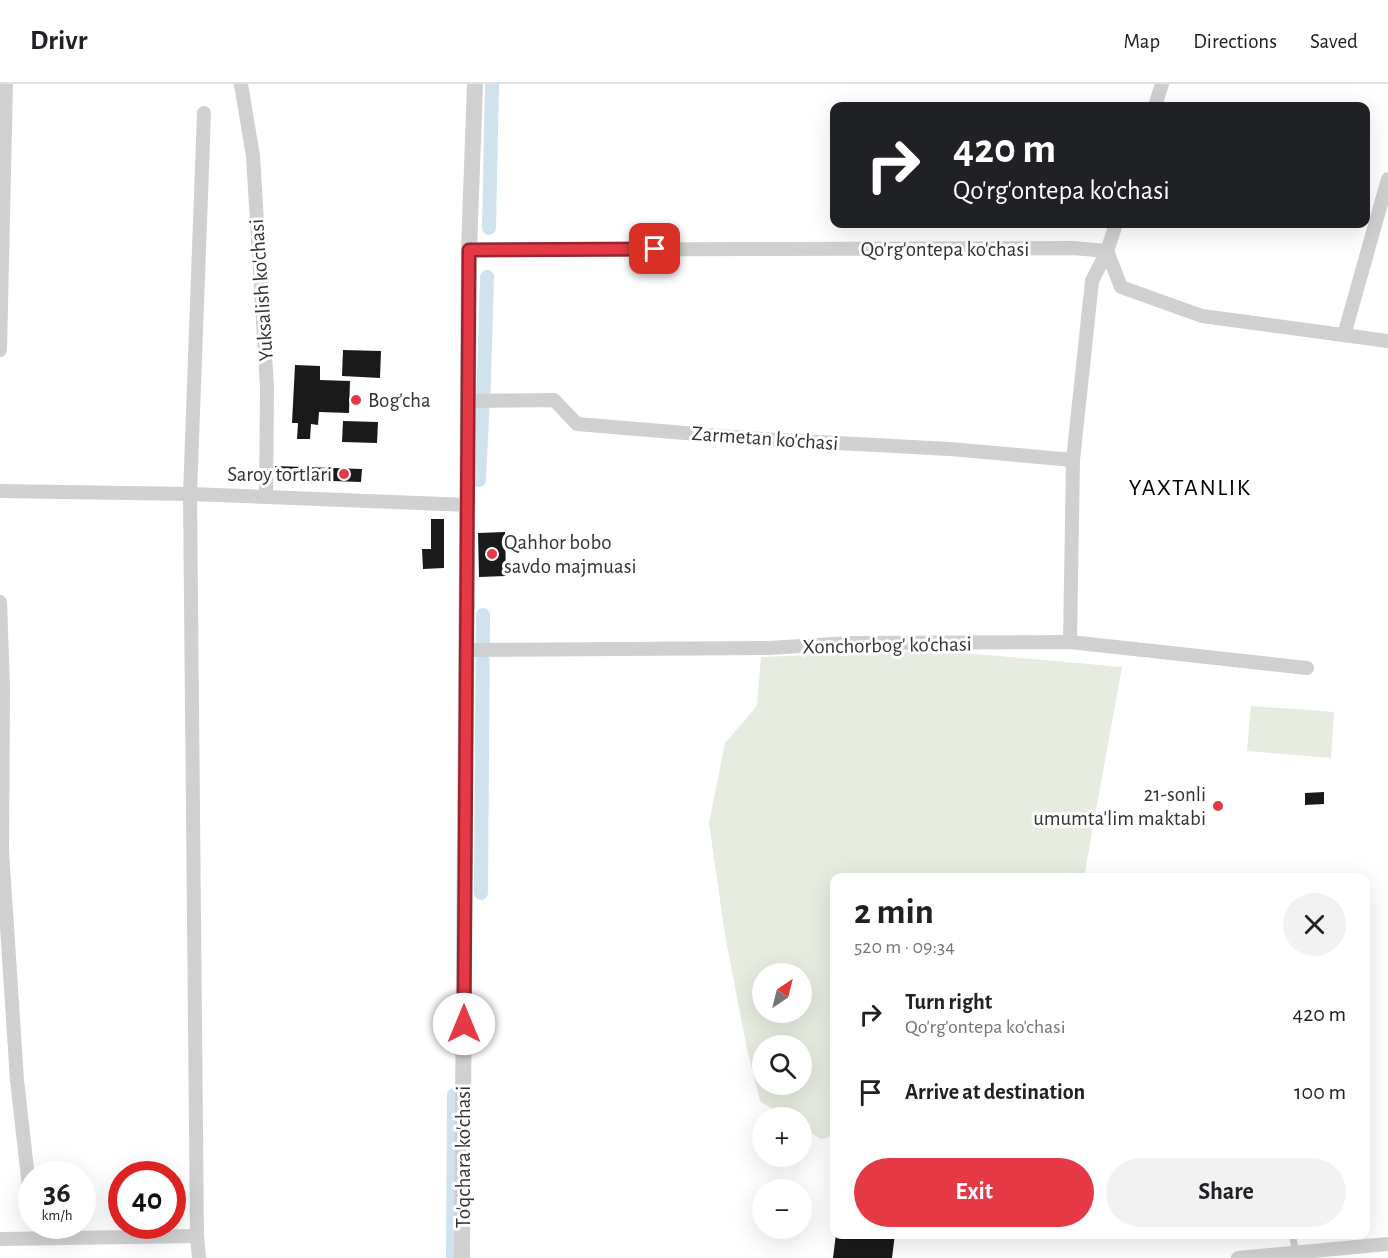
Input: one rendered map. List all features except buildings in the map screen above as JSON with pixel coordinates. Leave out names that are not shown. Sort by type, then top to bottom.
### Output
[{"type":"street","points":[[0,350],[6,84]]},
{"type":"street","name":"Yuksalish ko'chasi","points":[[241,84],[253,156],[267,387],[266,496]]},
{"type":"street","name":"To'qchara ko'chasi","points":[[462,1258],[469,250],[475,84]]},
{"type":"street","points":[[1156,102],[1162,84]]},
{"type":"street","points":[[199,1258],[190,494],[204,113]]},
{"type":"street","points":[[1344,335],[1388,179]]},
{"type":"street","points":[[1070,642],[1073,460],[1092,281],[1107,251],[1115,228]]},
{"type":"street","name":"Qo'rg'ontepa ko'chasi","points":[[469,250],[1073,248],[1107,251]]},
{"type":"street","points":[[1107,251],[1121,287],[1202,316],[1388,341]]},
{"type":"street","name":"Zarmetan ko'chasi","points":[[468,401],[554,400],[577,424],[745,438],[950,449],[1073,460]]},
{"type":"street","points":[[0,491],[266,496],[468,505]]},
{"type":"street","points":[[0,602],[3,687],[2,851],[17,1080],[26,1161]]},
{"type":"street","name":"Xonchorbog' ko'chasi","points":[[467,650],[769,648],[850,643],[1070,642],[1306,668]]},
{"type":"street","points":[[96,1234],[197,1236]]},
{"type":"street","points":[[0,1239],[18,1235]]},
{"type":"street","points":[[1238,1258],[1388,1244]]},
{"type":"lane","points":[[1293,1239],[1296,1252]]},
{"type":"shaded area","points":[[930,650],[1122,667],[1085,873],[830,873],[830,1137],[821,1139],[812,1134],[812,1107],[770,1107],[760,1101],[758,1095],[812,1095],[812,1035],[752,1035],[752,1069],[725,935],[709,823],[725,743],[757,706],[761,657]]},
{"type":"shaded area","points":[[1251,706],[1334,712],[1331,758],[1247,751]]},
{"type":"waterway","points":[[489,228],[492,84]]},
{"type":"waterway","points":[[479,480],[487,277]]},
{"type":"waterway","points":[[481,893],[483,615]]},
{"type":"waterway","points":[[453,1258],[454,1095]]},
{"type":"place","name":"Bog'cha","points":[[356,400]]},
{"type":"place","name":"Saroy tortlari","points":[[344,474]]},
{"type":"place","name":"Qahhor bobo savdo majmuasi","points":[[492,554]]},
{"type":"place","name":"21-sonli umumta'lim maktabi","points":[[1218,806]]},
{"type":"district","name":"YAXTANLIK","points":[[1190,487]]},
{"type":"route","points":[[464,1024],[469,250],[655,249]]}]
